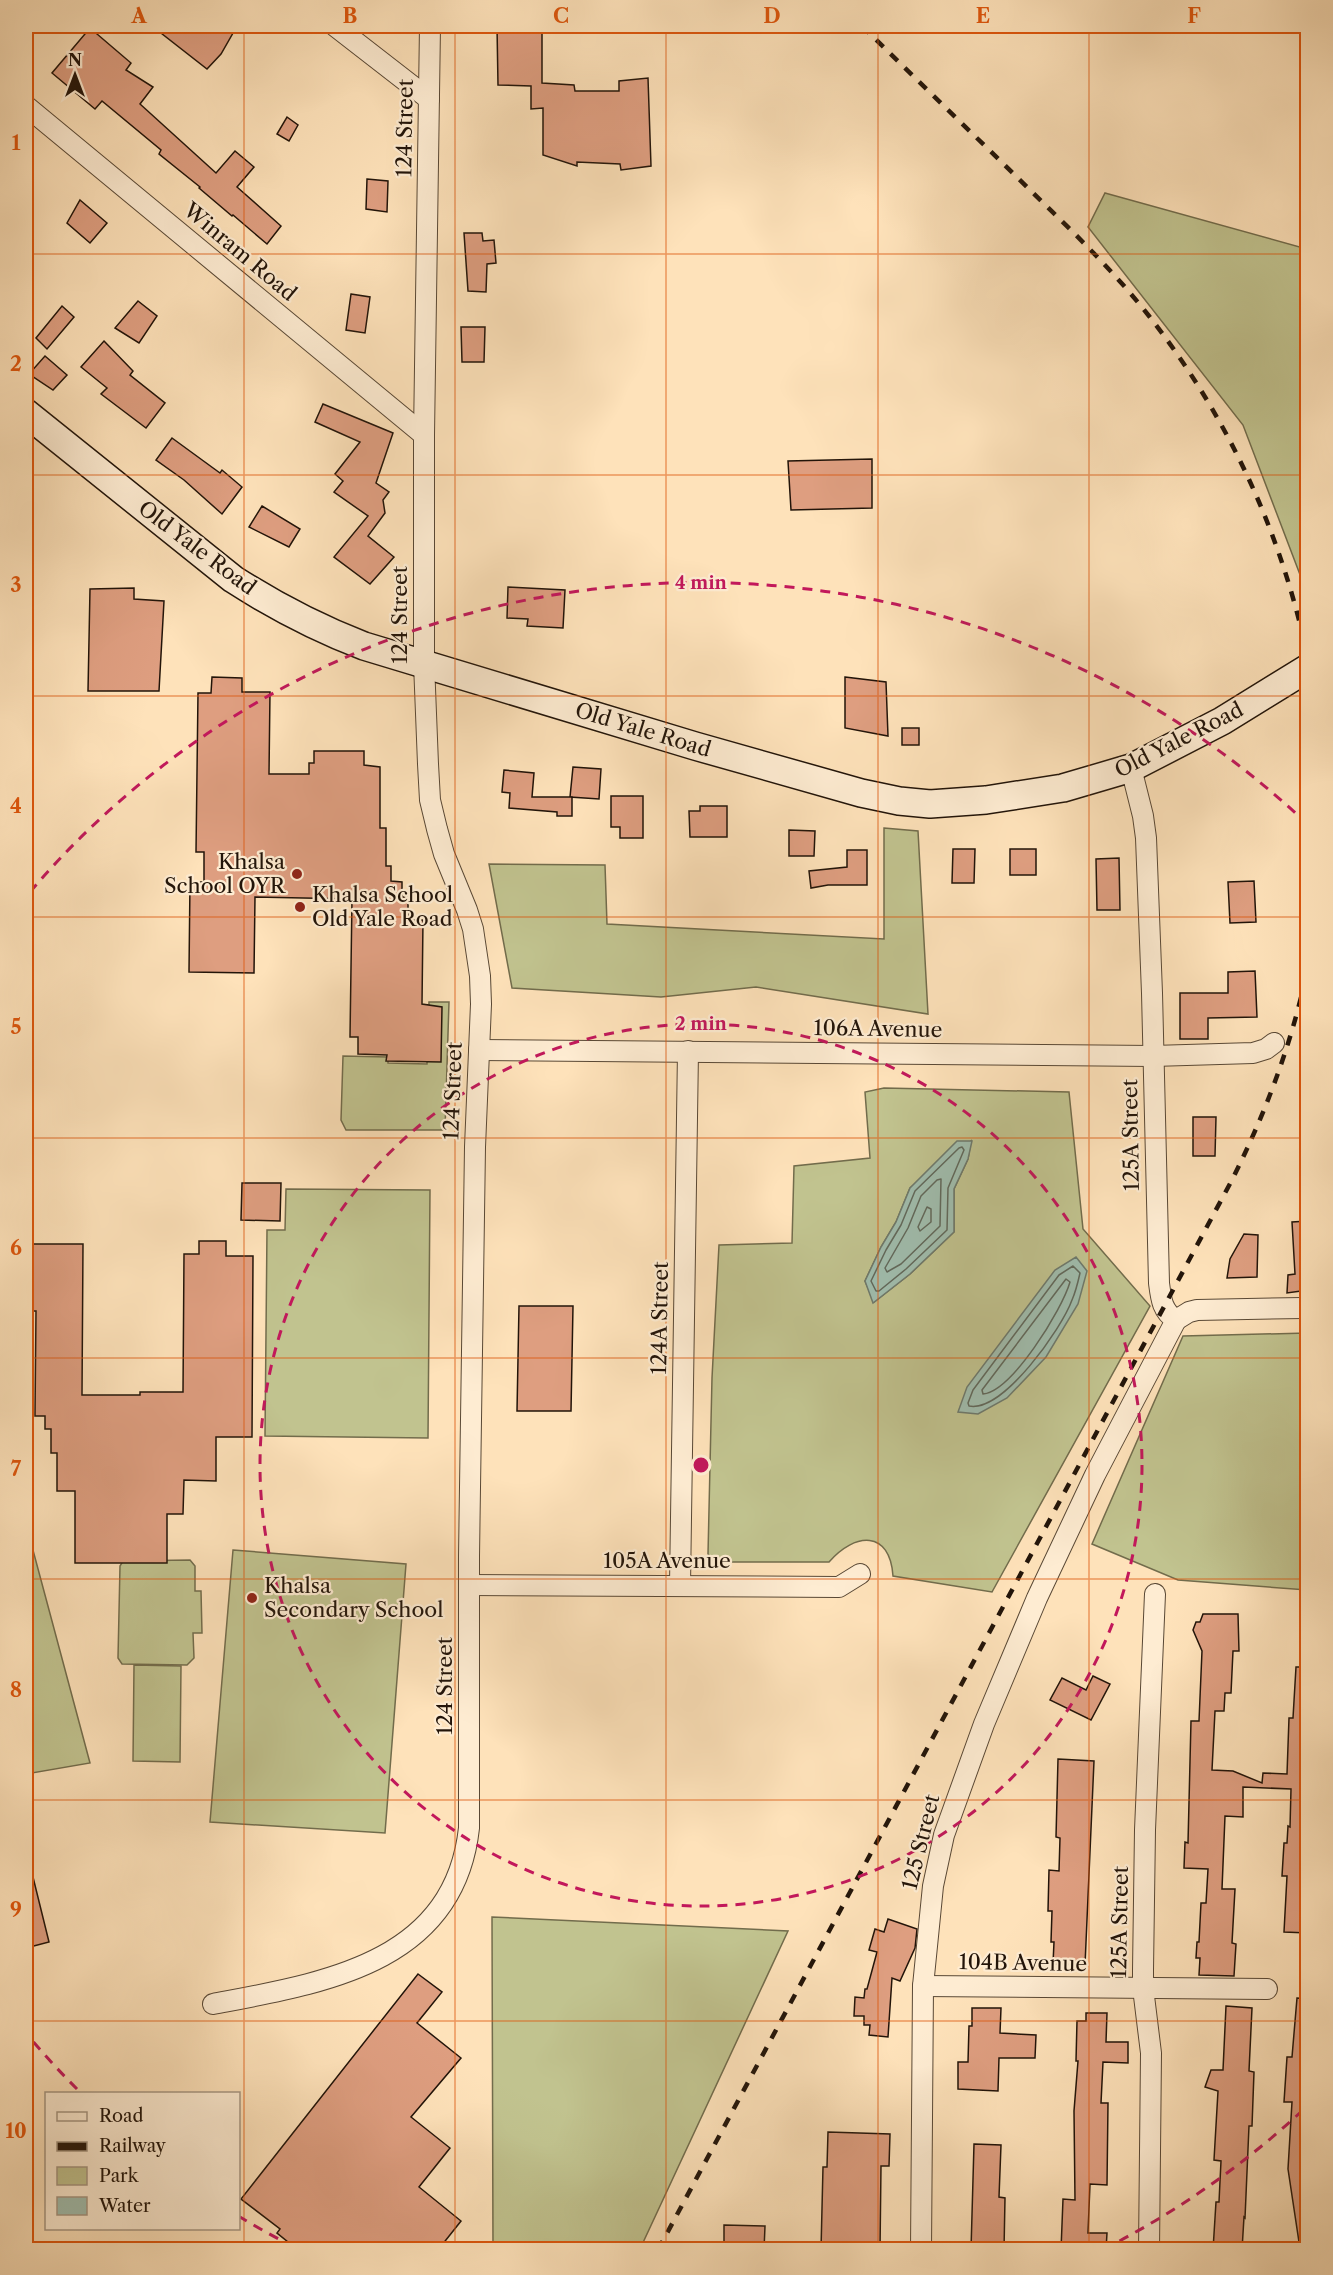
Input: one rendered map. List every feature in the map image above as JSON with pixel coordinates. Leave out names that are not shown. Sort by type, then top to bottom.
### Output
[{"type":"main road","name":"Old Yale Road","points":[[26,413],[202,555],[269,602],[343,638],[695,746],[861,793],[899,801],[930,804],[986,800],[1063,788],[1131,768],[1222,721],[1308,668]]},
{"type":"street","points":[[335,26],[429,99]]},
{"type":"street","name":"124 Street","points":[[213,2004],[288,1990],[369,1964],[398,1949],[423,1927],[446,1900],[459,1876],[466,1852],[469,1828],[474,1147],[480,976],[468,910],[444,854],[430,800],[424,663],[424,435],[430,26]]},
{"type":"street","name":"Winram Road","points":[[26,105],[424,435]]},
{"type":"street","name":"125A Street","points":[[1131,768],[1146,838],[1159,1283],[1163,1308],[1176,1320]]},
{"type":"street","name":"106A Avenue","points":[[479,1050],[1153,1056],[1253,1053],[1274,1044]]},
{"type":"street","name":"124A Street","points":[[680,1585],[688,1052]]},
{"type":"street","points":[[1176,1320],[1197,1310],[1303,1308]]},
{"type":"street","name":"125 Street","points":[[921,2250],[923,1986],[933,1886],[950,1815],[1009,1662],[1095,1475],[1176,1320]]},
{"type":"street","name":"105A Avenue","points":[[469,1585],[839,1587],[860,1574]]},
{"type":"street","name":"125A Street","points":[[1149,2250],[1151,2053],[1143,1988],[1145,1818],[1155,1594]]},
{"type":"street","name":"104B Avenue","points":[[923,1986],[1267,1989]]},
{"type":"green space","points":[[1105,193],[1307,249],[1307,593],[1243,425],[1088,227]]},
{"type":"green space","points":[[884,828],[918,831],[928,1014],[756,987],[661,997],[512,988],[489,864],[605,865],[607,924],[884,939]]},
{"type":"green space","points":[[429,1002],[449,1002],[445,1130],[346,1130],[341,1120],[343,1056],[388,1057],[388,1063],[427,1064]]},
{"type":"green space","points":[[884,1088],[1069,1092],[1083,1229],[1150,1306],[992,1592],[893,1576],[885,1550],[878,1543],[870,1540],[850,1545],[829,1562],[714,1562],[708,1554],[712,1378],[719,1245],[792,1243],[794,1166],[870,1158],[865,1092]],"holes":[[[971,1141],[968,1159],[954,1189],[954,1232],[910,1274],[874,1302],[865,1281],[896,1222],[910,1188]]]},
{"type":"green space","points":[[286,1189],[430,1190],[428,1438],[265,1436],[267,1230],[285,1230]]},
{"type":"green space","points":[[1307,1333],[1307,1590],[1178,1580],[1092,1544],[1183,1336]]},
{"type":"green space","points":[[26,1524],[90,1763],[32,1773],[26,1756]]},
{"type":"green space","points":[[233,1550],[406,1564],[385,1833],[210,1822]]},
{"type":"green space","points":[[190,1560],[195,1566],[195,1591],[201,1591],[202,1633],[193,1633],[194,1658],[187,1665],[122,1664],[118,1658],[120,1566],[123,1561]]},
{"type":"green space","points":[[134,1665],[181,1666],[180,1762],[133,1761]]},
{"type":"green space","points":[[492,1917],[788,1931],[640,2249],[493,2249]]},
{"type":"water","points":[[957,1141],[972,1141],[968,1159],[954,1189],[954,1232],[910,1274],[873,1303],[865,1281],[896,1222],[910,1188]]},
{"type":"water","points":[[1076,1257],[1087,1271],[1078,1304],[1046,1357],[1007,1398],[978,1414],[958,1412],[967,1387],[1055,1270]]},
{"type":"building","points":[[152,26],[237,26],[221,54],[207,69]]},
{"type":"building","points":[[497,26],[542,26],[542,83],[574,85],[575,91],[619,91],[619,81],[648,78],[651,166],[621,170],[620,164],[577,162],[577,166],[543,155],[543,108],[531,109],[531,86],[498,85]]},
{"type":"building","points":[[90,28],[131,63],[126,70],[153,87],[140,104],[216,173],[235,151],[254,167],[237,187],[281,226],[267,244],[159,154],[161,150],[102,101],[95,109],[52,73]]},
{"type":"building","points":[[287,117],[298,125],[289,141],[277,134]]},
{"type":"building","points":[[367,179],[388,181],[387,212],[366,209]]},
{"type":"building","points":[[80,200],[107,223],[90,243],[67,223]]},
{"type":"building","points":[[464,233],[482,233],[483,241],[494,240],[496,263],[487,264],[486,292],[468,291]]},
{"type":"building","points":[[351,294],[370,297],[365,333],[346,330]]},
{"type":"building","points":[[138,301],[157,316],[139,343],[115,328]]},
{"type":"building","points":[[62,306],[74,317],[47,349],[36,338]]},
{"type":"building","points":[[461,327],[485,327],[484,362],[462,362]]},
{"type":"building","points":[[104,341],[133,371],[130,375],[165,403],[146,428],[101,394],[107,388],[81,367]]},
{"type":"building","points":[[45,356],[67,375],[53,390],[29,374]]},
{"type":"building","points":[[323,404],[393,433],[376,483],[389,492],[383,500],[385,513],[368,536],[394,557],[370,584],[334,557],[368,516],[334,492],[343,481],[335,474],[360,442],[315,422]]},
{"type":"building","points":[[172,438],[220,473],[222,470],[242,487],[222,514],[184,480],[156,460]]},
{"type":"building","points":[[872,459],[872,508],[791,510],[788,461]]},
{"type":"building","points":[[262,506],[300,529],[289,547],[249,527]]},
{"type":"building","points":[[508,587],[565,590],[563,628],[527,626],[528,619],[507,618]]},
{"type":"building","points":[[134,588],[134,599],[164,601],[159,691],[88,691],[90,589]]},
{"type":"building","name":"Khalsa School OYR","points":[[212,677],[242,678],[242,692],[270,692],[269,774],[309,774],[309,763],[314,763],[314,751],[364,751],[364,765],[380,767],[380,828],[386,828],[386,866],[391,866],[391,881],[402,882],[402,897],[408,897],[408,920],[423,920],[422,1004],[442,1007],[441,1062],[386,1061],[387,1055],[358,1054],[358,1037],[350,1037],[352,899],[255,897],[254,973],[189,972],[190,882],[204,882],[204,852],[196,852],[198,693],[211,693]]},
{"type":"building","points":[[845,677],[886,682],[888,736],[845,728]]},
{"type":"building","points":[[902,728],[919,728],[919,745],[902,745]]},
{"type":"building","points":[[573,767],[601,769],[599,799],[570,797]]},
{"type":"building","points":[[504,770],[534,773],[532,797],[572,797],[572,816],[557,816],[557,812],[509,808],[510,793],[502,792]]},
{"type":"building","points":[[611,796],[643,796],[643,838],[620,838],[620,827],[611,827]]},
{"type":"building","points":[[700,806],[727,806],[727,837],[690,837],[689,811],[700,811]]},
{"type":"building","points":[[789,830],[815,831],[814,856],[789,856]]},
{"type":"building","points":[[953,849],[975,849],[974,883],[952,883]]},
{"type":"building","points":[[1010,849],[1036,849],[1036,875],[1010,875]]},
{"type":"building","points":[[847,850],[867,850],[867,885],[828,885],[811,888],[809,871],[847,867]]},
{"type":"building","points":[[1119,858],[1120,910],[1097,910],[1096,859]]},
{"type":"building","points":[[1254,881],[1256,922],[1230,923],[1228,882]]},
{"type":"building","points":[[1255,971],[1257,1017],[1208,1018],[1208,1039],[1180,1039],[1180,993],[1228,993],[1228,972]]},
{"type":"building","points":[[1193,1117],[1216,1117],[1215,1156],[1193,1156]]},
{"type":"building","points":[[242,1183],[281,1183],[280,1221],[241,1220]]},
{"type":"building","points":[[1308,1221],[1308,1290],[1287,1293],[1288,1275],[1295,1274],[1292,1222]]},
{"type":"building","points":[[1244,1234],[1258,1235],[1257,1277],[1227,1278],[1230,1259]]},
{"type":"building","points":[[199,1241],[226,1241],[226,1256],[253,1256],[252,1437],[216,1437],[216,1481],[184,1480],[183,1514],[167,1514],[167,1563],[75,1563],[75,1491],[57,1491],[57,1453],[51,1453],[51,1429],[45,1429],[45,1416],[35,1416],[36,1311],[26,1311],[26,1244],[83,1244],[82,1395],[140,1395],[140,1392],[183,1392],[184,1254],[199,1254]]},
{"type":"building","points":[[519,1306],[573,1306],[571,1411],[517,1411]]},
{"type":"building","points":[[1203,1614],[1238,1614],[1239,1651],[1233,1651],[1231,1693],[1225,1693],[1224,1711],[1215,1711],[1212,1770],[1233,1771],[1262,1783],[1263,1773],[1287,1774],[1289,1718],[1293,1718],[1296,1667],[1308,1667],[1308,1933],[1284,1932],[1287,1876],[1282,1876],[1284,1843],[1287,1843],[1288,1826],[1290,1827],[1291,1789],[1243,1787],[1243,1817],[1225,1816],[1222,1889],[1235,1889],[1232,1943],[1236,1944],[1234,1976],[1199,1975],[1200,1958],[1196,1958],[1197,1942],[1199,1942],[1201,1903],[1206,1903],[1208,1869],[1184,1868],[1185,1842],[1188,1843],[1191,1721],[1199,1721],[1202,1651],[1193,1630]]},
{"type":"building","points":[[1093,1676],[1110,1684],[1091,1720],[1050,1700],[1062,1678],[1086,1690]]},
{"type":"building","points":[[1058,1759],[1094,1761],[1085,1965],[1053,1964],[1052,1911],[1048,1911],[1049,1870],[1059,1871],[1060,1838],[1056,1837]]},
{"type":"building","points":[[31,1869],[49,1942],[26,1948],[26,1870]]},
{"type":"building","points":[[888,1919],[917,1929],[915,1948],[900,1981],[892,1978],[888,2037],[869,2035],[870,2025],[864,2025],[864,2016],[854,2016],[855,1997],[864,1998],[877,1952],[869,1950],[875,1929],[884,1932]]},
{"type":"building","points":[[418,1974],[442,1992],[417,2023],[461,2058],[411,2117],[450,2148],[419,2187],[461,2221],[438,2250],[298,2250],[277,2233],[280,2229],[241,2199]]},
{"type":"building","points":[[1297,1998],[1308,1999],[1308,2242],[1299,2242],[1288,2169],[1292,2102],[1284,2102],[1287,2057],[1292,2057]]},
{"type":"building","points":[[1226,2006],[1252,2008],[1249,2071],[1254,2072],[1252,2126],[1249,2126],[1242,2250],[1213,2250],[1221,2161],[1214,2160],[1218,2091],[1205,2087],[1211,2070],[1223,2070]]},
{"type":"building","points":[[972,2008],[1001,2008],[1000,2033],[1036,2035],[1035,2058],[999,2058],[998,2091],[958,2089],[958,2062],[968,2062]]},
{"type":"building","points":[[1086,2013],[1107,2013],[1106,2042],[1128,2042],[1128,2063],[1103,2062],[1101,2103],[1108,2103],[1107,2185],[1090,2184],[1088,2233],[1107,2233],[1106,2250],[1061,2250],[1063,2199],[1075,2200],[1074,2111],[1078,2061],[1076,2061],[1077,2021],[1086,2021]]},
{"type":"building","points":[[828,2132],[890,2134],[889,2166],[881,2166],[880,2250],[821,2250],[823,2167],[827,2167]]},
{"type":"building","points":[[974,2144],[1001,2145],[999,2197],[1005,2198],[1004,2250],[971,2250]]},
{"type":"building","points":[[724,2225],[765,2226],[764,2250],[724,2250]]},
{"type":"railway","points":[[862,26],[1091,250],[1149,316],[1177,355],[1204,394],[1227,436],[1267,522],[1297,612],[1308,659]]},
{"type":"railway","points":[[658,2250],[1232,1180],[1277,1076],[1295,1022],[1308,966]]},
{"type":"place","name":"Khalsa School OYR","points":[[297,874]]},
{"type":"place","name":"Khalsa School Old Yale Road","points":[[300,907]]},
{"type":"place","name":"Khalsa Secondary School","points":[[252,1598]]}]
